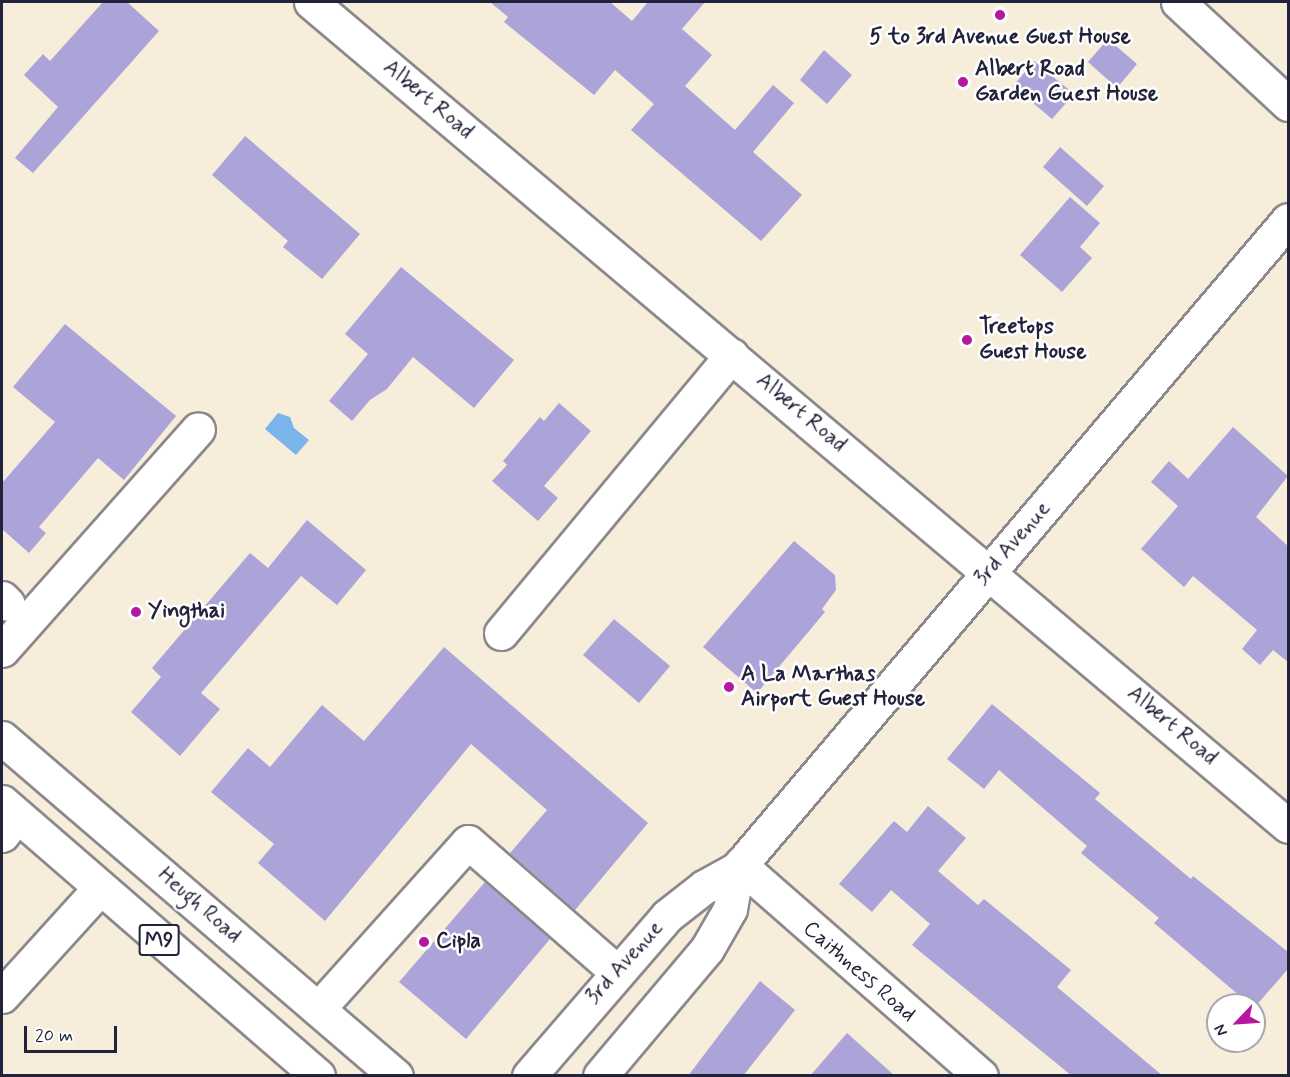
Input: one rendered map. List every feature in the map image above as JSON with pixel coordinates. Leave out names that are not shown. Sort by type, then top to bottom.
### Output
[{"type":"street","name":"Albert Road","points":[[311,2],[989,571],[1288,826]]},
{"type":"street","points":[[1178,2],[1288,104]]},
{"type":"street","name":"3rd Avenue","points":[[529,1076],[616,971],[667,916],[704,887],[739,867],[1288,220]]},
{"type":"street","points":[[501,633],[732,355]]},
{"type":"street","points":[[2,650],[198,429]]},
{"type":"street","name":"Heugh Road","points":[[2,738],[396,1076]]},
{"type":"street","name":"M9","points":[[7,818],[99,889],[318,1076]]},
{"type":"street","points":[[318,1009],[468,842],[616,971]]},
{"type":"street","points":[[600,1076],[707,949],[730,909],[739,867]]},
{"type":"street","name":"Caithness Road","points":[[739,867],[981,1076]]},
{"type":"street","points":[[2,996],[99,889]]},
{"type":"water","points":[[278,413],[290,417],[294,428],[309,440],[296,455],[265,429]]},
{"type":"building","points":[[103,2],[127,2],[159,31],[33,173],[15,158],[58,107],[24,75],[43,54],[50,61]]},
{"type":"building","points":[[490,2],[610,2],[632,21],[648,2],[705,2],[682,29],[712,55],[685,86],[735,130],[773,85],[794,103],[753,152],[802,195],[761,241],[631,130],[654,104],[615,70],[594,95],[504,22],[508,17]]},
{"type":"building","points":[[1108,39],[1137,64],[1117,88],[1088,62]]},
{"type":"building","points":[[824,50],[852,75],[827,104],[800,80]]},
{"type":"building","points":[[1034,61],[1074,94],[1052,119],[1013,86]]},
{"type":"building","points":[[245,136],[360,234],[322,279],[283,247],[288,241],[212,175]]},
{"type":"building","points":[[1060,147],[1104,186],[1087,206],[1043,167]]},
{"type":"building","points":[[1070,197],[1100,223],[1080,247],[1092,258],[1062,292],[1020,255]]},
{"type":"building","points":[[401,267],[514,360],[474,408],[413,357],[387,389],[370,400],[352,421],[329,401],[368,354],[345,334]]},
{"type":"building","points":[[65,324],[176,416],[124,480],[98,458],[39,527],[46,533],[29,553],[2,529],[2,483],[55,422],[13,387]]},
{"type":"building","points":[[559,403],[591,431],[544,486],[558,498],[538,521],[492,481],[507,465],[503,461],[540,417],[544,421]]},
{"type":"building","points":[[1233,427],[1288,476],[1256,517],[1288,546],[1288,662],[1273,650],[1260,665],[1242,649],[1257,630],[1193,576],[1184,587],[1141,549],[1178,506],[1151,482],[1169,461],[1188,479]]},
{"type":"building","points":[[307,520],[366,570],[337,605],[301,576],[201,693],[220,709],[180,756],[131,712],[161,677],[152,668],[250,553],[268,568]]},
{"type":"building","points":[[794,541],[835,575],[836,590],[822,609],[825,612],[757,693],[703,647]]},
{"type":"building","points":[[614,619],[670,666],[639,703],[583,655]]},
{"type":"building","points":[[444,647],[648,823],[575,910],[510,853],[547,810],[471,744],[325,921],[258,863],[274,844],[211,792],[248,748],[270,767],[322,705],[364,741]]},
{"type":"building","points":[[992,704],[1100,793],[1095,799],[1191,879],[1193,876],[1288,952],[1288,969],[1266,994],[1236,993],[1154,923],[1159,918],[1081,853],[1087,846],[999,770],[984,789],[947,759]]},
{"type":"building","points":[[928,806],[966,838],[938,871],[978,905],[984,899],[1071,970],[1057,987],[1163,1076],[1072,1076],[912,945],[930,924],[891,890],[872,912],[839,884],[894,821],[907,832]]},
{"type":"building","points":[[485,882],[550,939],[466,1039],[399,982]]},
{"type":"building","points":[[760,981],[795,1010],[743,1076],[688,1076]]},
{"type":"building","points":[[847,1033],[895,1076],[810,1076]]},
{"type":"place","name":"5 to 3rd Avenue Guest House","points":[[1000,15]]},
{"type":"place","name":"Albert Road Garden Guest House","points":[[963,82]]},
{"type":"place","name":"Treetops Guest House","points":[[967,340]]},
{"type":"place","name":"Yingthai","points":[[136,612]]},
{"type":"place","name":"A La Marthas Airport Guest House","points":[[729,687]]},
{"type":"place","name":"Cipla","points":[[424,942]]}]
